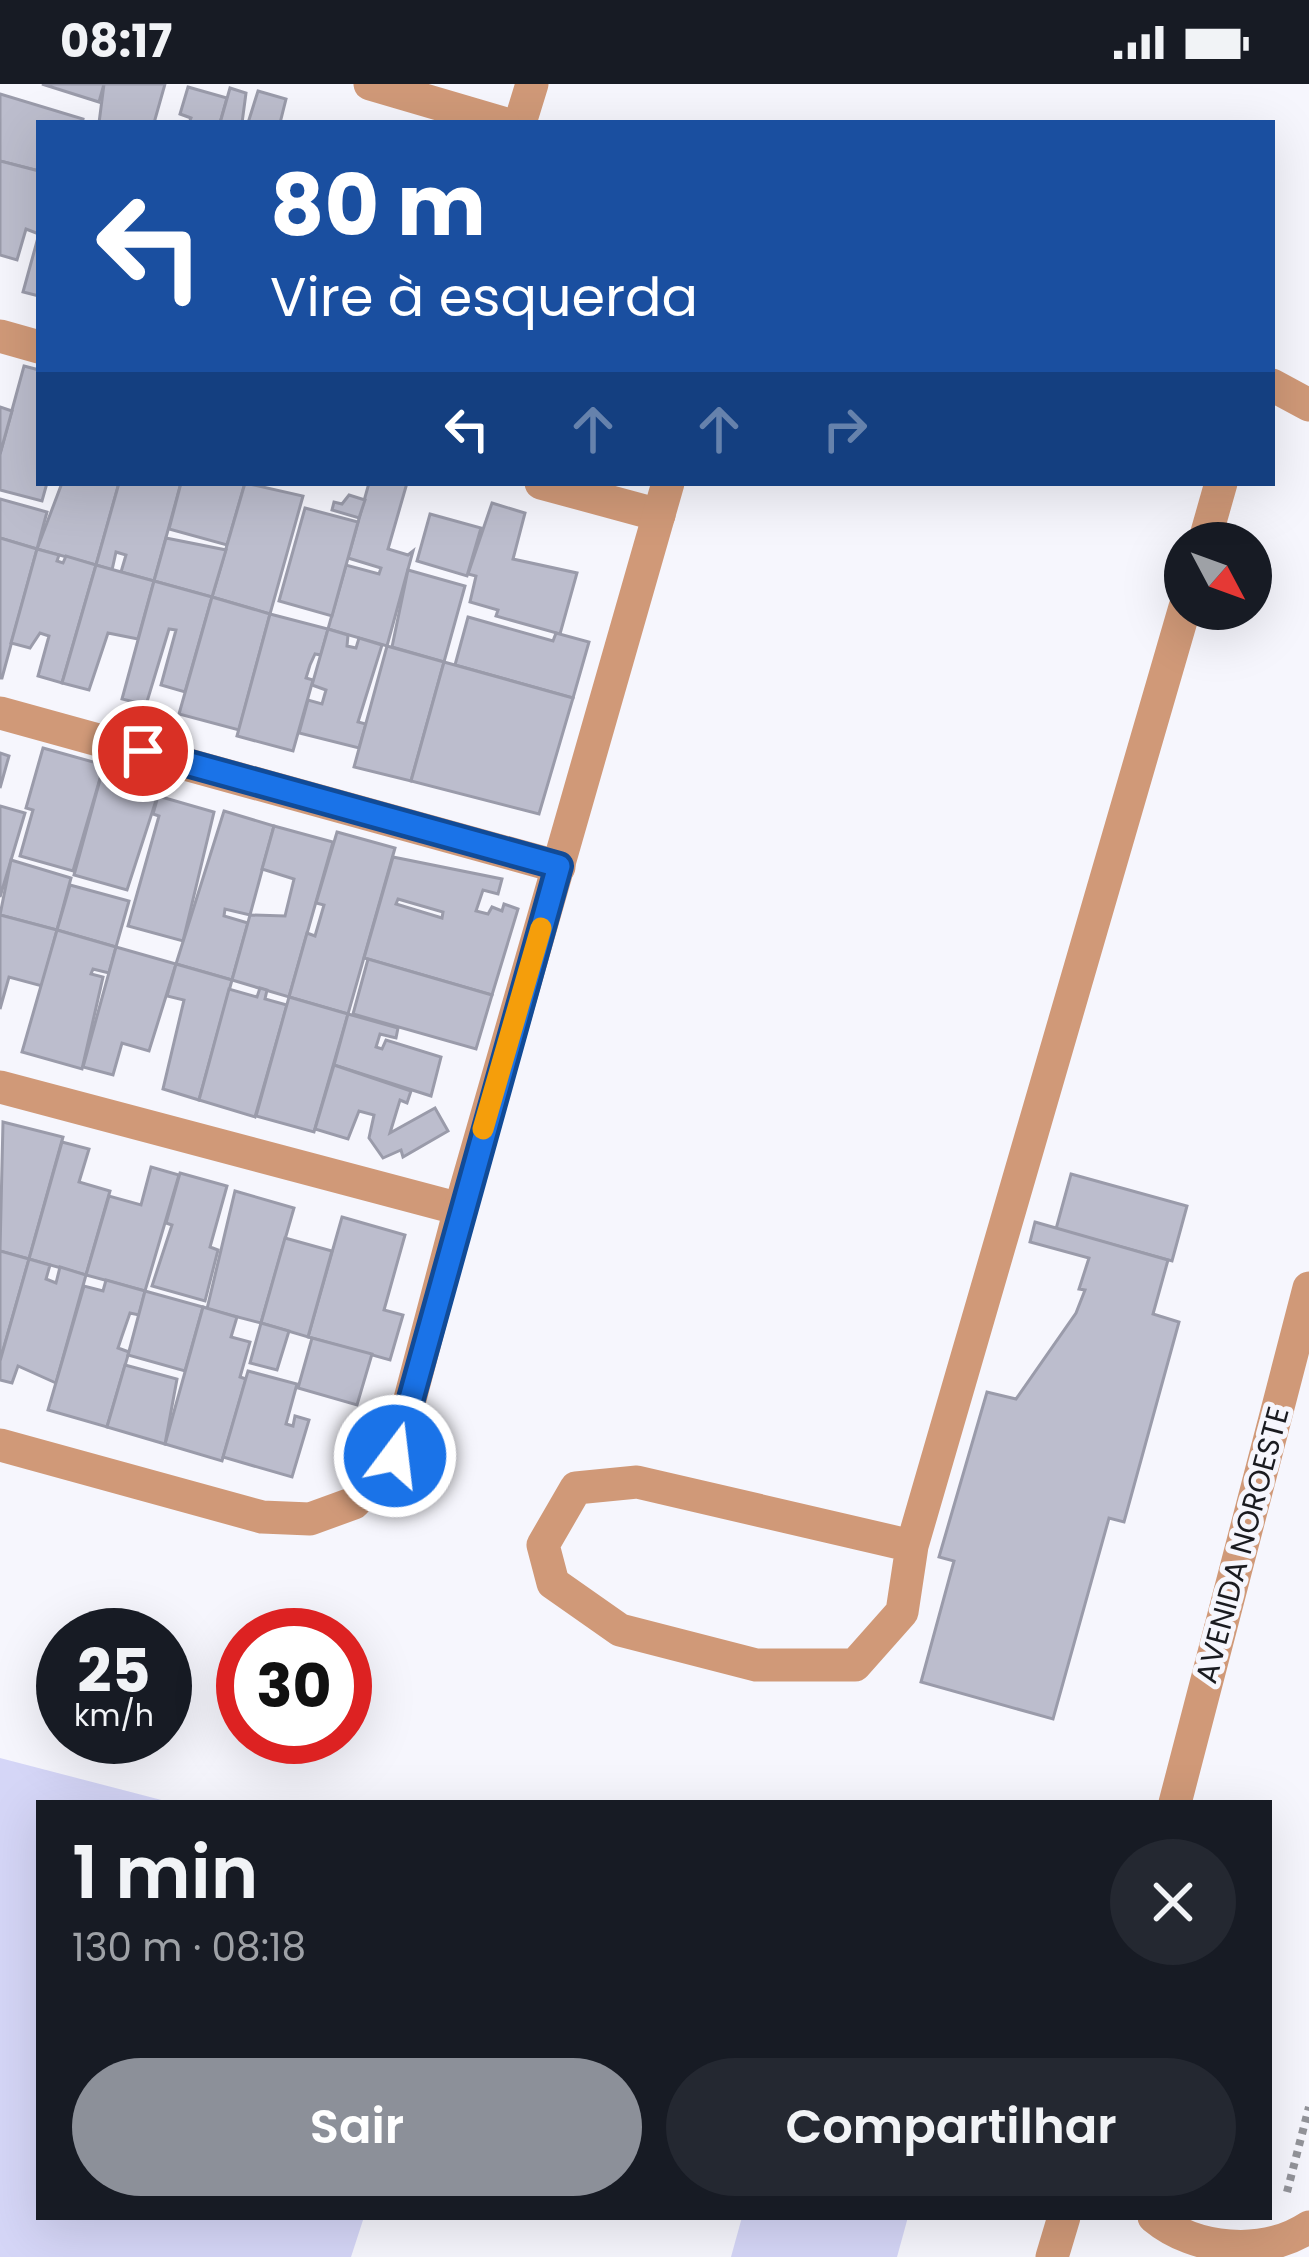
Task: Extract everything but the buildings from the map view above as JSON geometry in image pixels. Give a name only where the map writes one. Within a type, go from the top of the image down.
[{"type":"street","points":[[370,84],[492,120]]},
{"type":"street","points":[[521,120],[532,84]]},
{"type":"street","points":[[0,336],[36,346]]},
{"type":"street","points":[[1275,387],[1309,405]]},
{"type":"street","points":[[0,1445],[262,1517],[310,1519],[354,1503],[395,1456],[460,1209],[664,499],[565,486]]},
{"type":"street","points":[[1210,522],[1220,486]]},
{"type":"street","points":[[913,1546],[637,1482],[576,1488],[543,1545],[553,1583],[620,1630],[756,1665],[855,1665],[902,1612],[913,1546],[1178,630]]},
{"type":"street","points":[[0,713],[559,866]]},
{"type":"street","points":[[0,1087],[460,1209]]},
{"type":"street","name":"AVENIDA NOROESTE","points":[[1176,1800],[1309,1288]]},
{"type":"street","points":[[1052,2257],[1063,2220]]},
{"type":"street","points":[[1160,2220],[1202,2242],[1274,2244],[1309,2228]]},
{"type":"path","points":[[1274,2244],[1309,2107]]},
{"type":"shaded area","points":[[0,1758],[161,1800],[36,1800],[36,2220],[363,2220],[351,2257],[0,2257]]},
{"type":"shaded area","points":[[741,2220],[907,2220],[897,2257],[731,2257]]},
{"type":"slow traffic","points":[[483,1129],[541,928]]},
{"type":"route","points":[[143,751],[559,866],[395,1456]]}]
